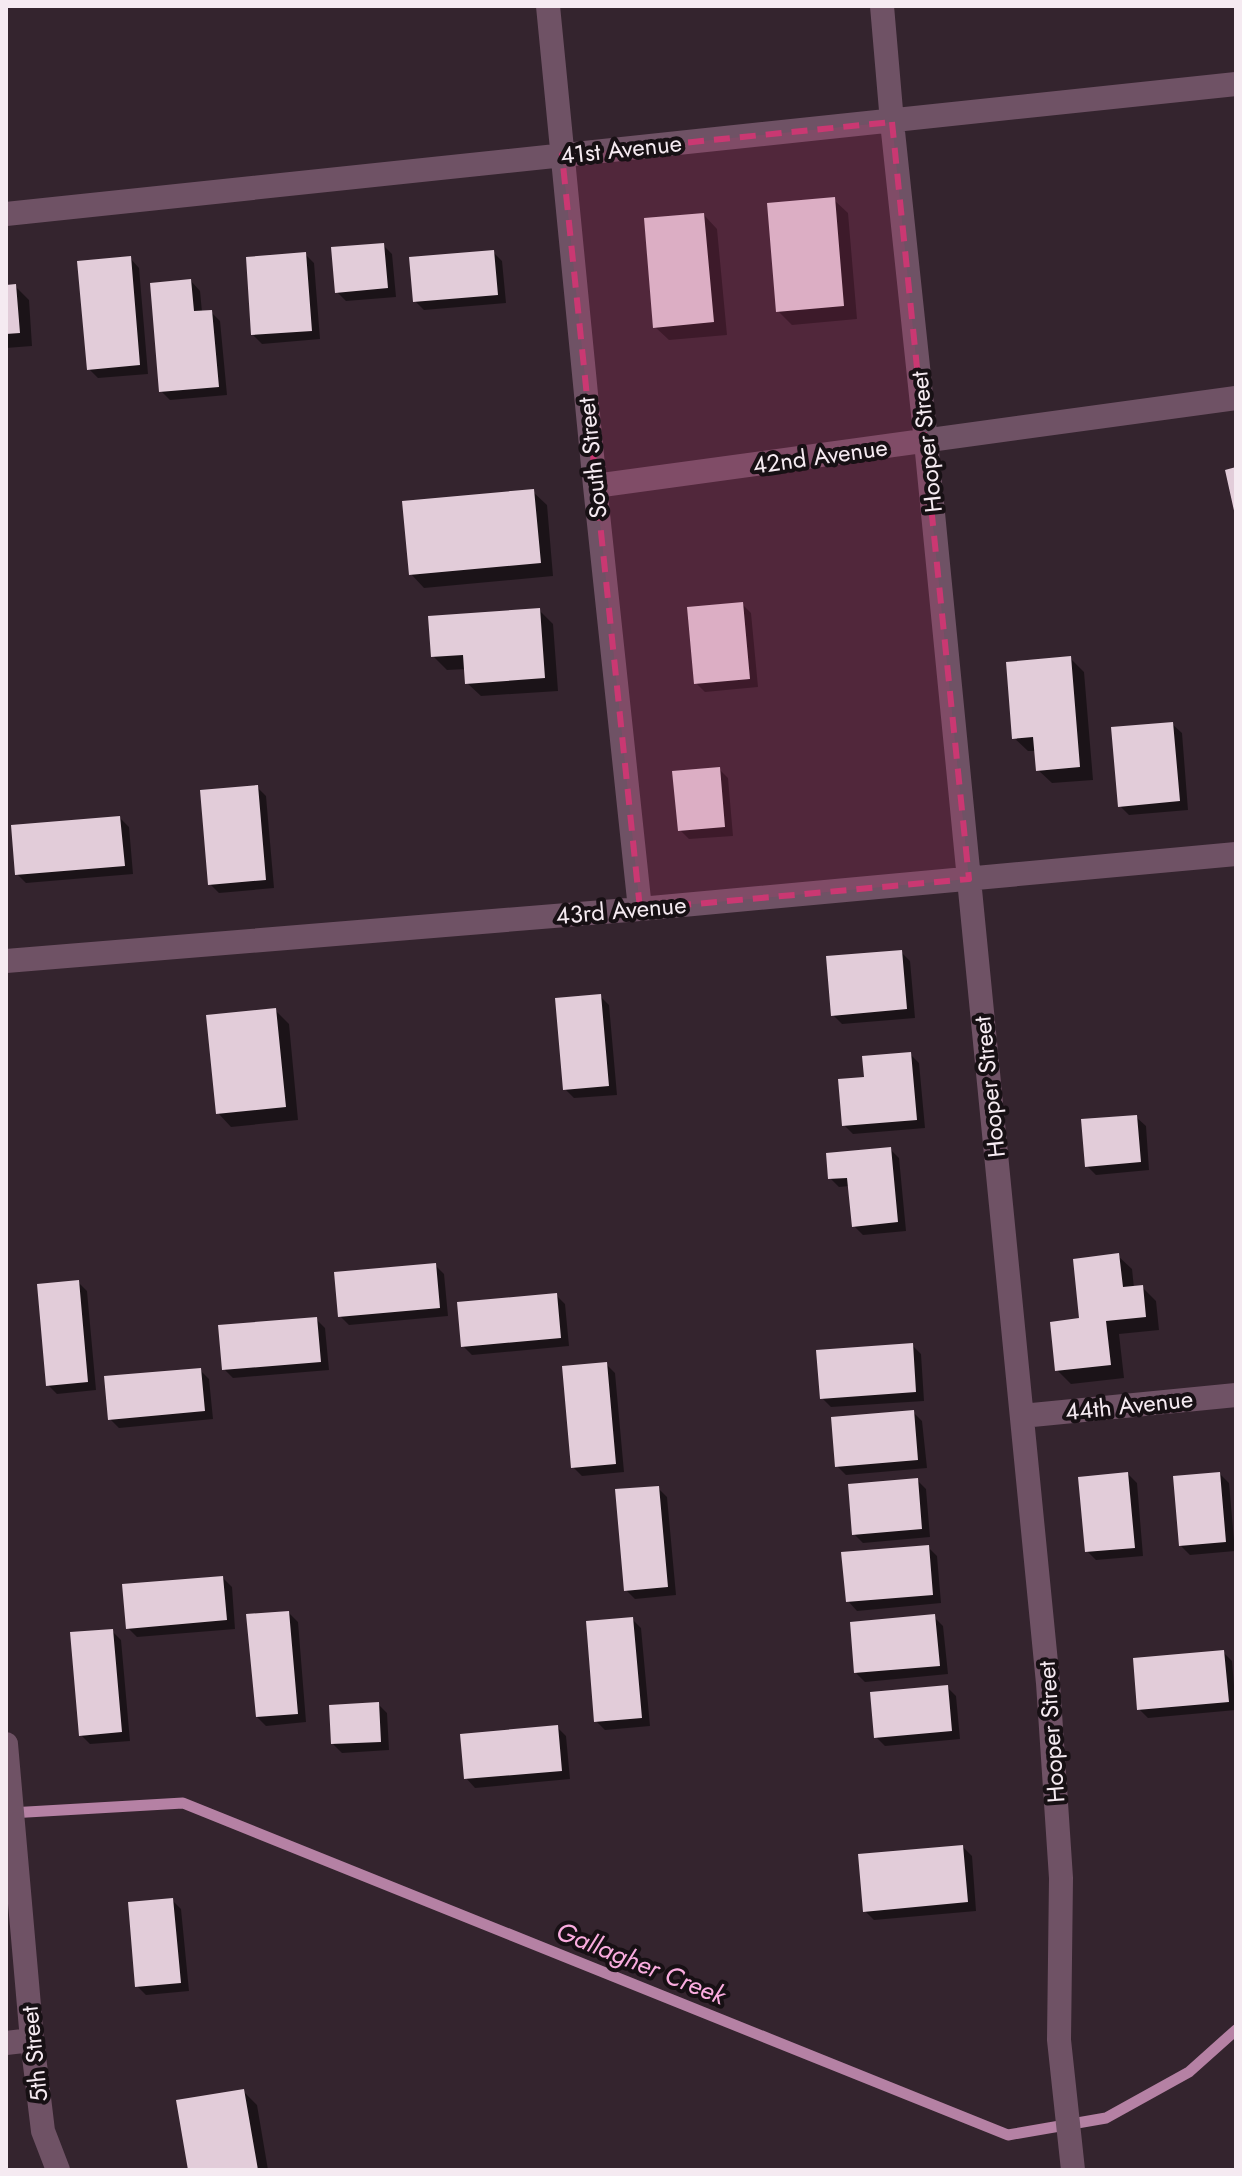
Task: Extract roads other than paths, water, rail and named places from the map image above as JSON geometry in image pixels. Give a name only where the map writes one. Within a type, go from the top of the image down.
[{"type":"street","name":"South Street","points":[[548,6],[640,909]]},
{"type":"street","name":"Hooper Street","points":[[882,6],[1048,1683],[1061,1878],[1059,2040],[1073,2170]]},
{"type":"street","name":"41st Avenue","points":[[6,214],[1236,84]]},
{"type":"street","name":"42nd Avenue","points":[[595,486],[1236,398]]},
{"type":"street","name":"43rd Avenue","points":[[6,961],[640,909],[1236,854]]},
{"type":"street","name":"44th Avenue","points":[[1022,1416],[1236,1395]]},
{"type":"street","name":"5th Street","points":[[6,1744],[43,2131],[58,2170]]},
{"type":"street","points":[[6,2043],[32,2040]]},
{"type":"street","points":[[43,2131],[47,2170]]},
{"type":"waterway","name":"Gallagher Creek","points":[[10,1813],[183,1803],[1008,2135],[1106,2118],[1189,2072],[1236,2030]]}]
